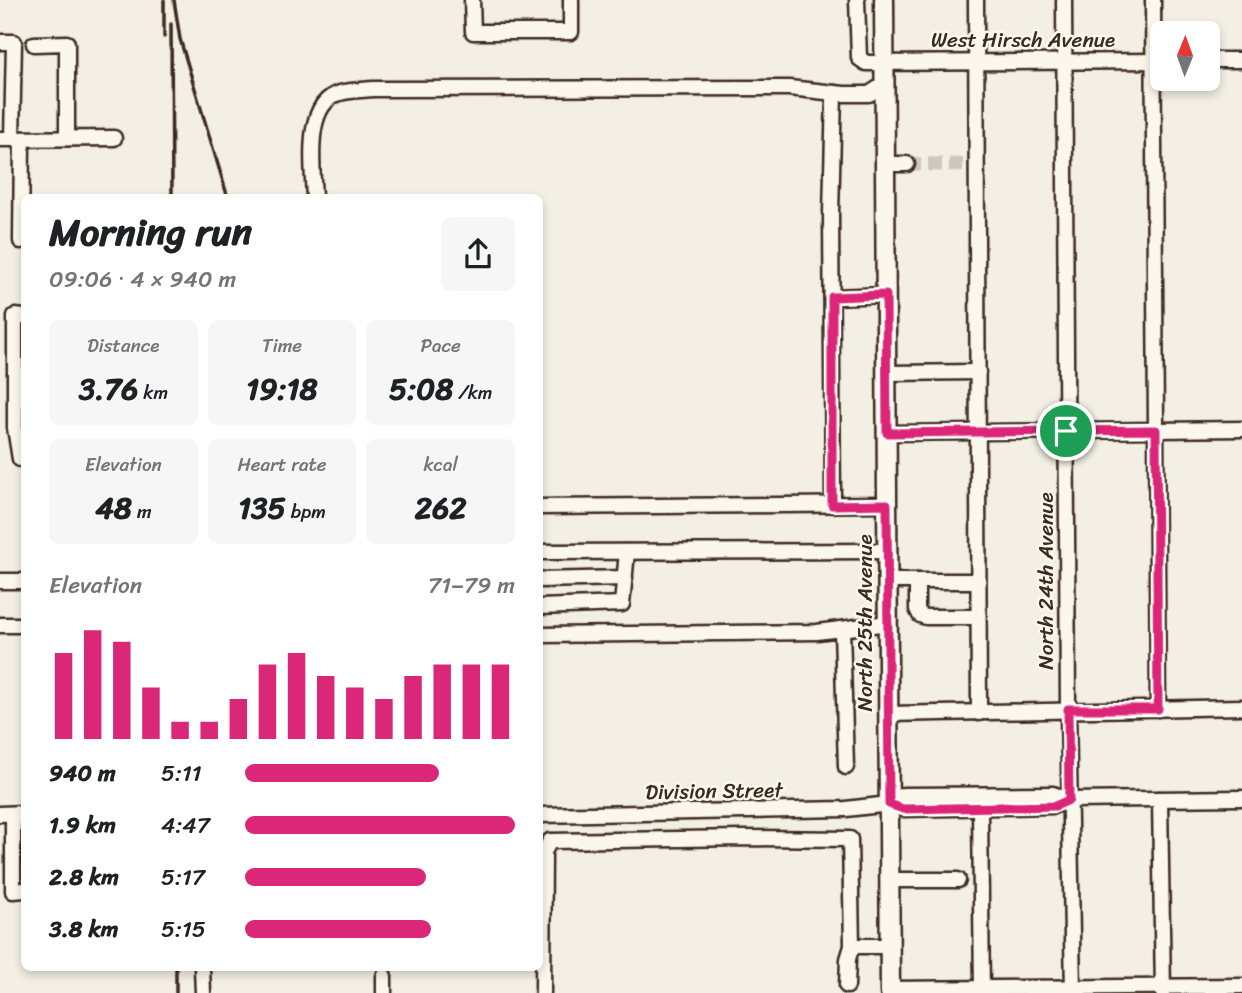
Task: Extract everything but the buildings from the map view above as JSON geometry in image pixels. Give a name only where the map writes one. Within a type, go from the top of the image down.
[{"type":"main road","name":"North 25th Avenue","points":[[884,0],[890,991]]},
{"type":"street","points":[[472,0],[473,32],[571,32],[571,0]]},
{"type":"street","name":"West Hirsch Avenue","points":[[858,0],[859,58],[866,63],[1150,61]]},
{"type":"street","points":[[976,0],[970,165],[978,372],[979,713]]},
{"type":"street","name":"North 24th Avenue","points":[[1064,0],[1068,709],[1073,990]]},
{"type":"street","points":[[1153,0],[1155,21]]},
{"type":"street","points":[[0,42],[14,42],[11,139],[21,241]]},
{"type":"street","points":[[34,44],[67,43],[67,138]]},
{"type":"street","points":[[1220,60],[1242,60]]},
{"type":"street","points":[[314,194],[313,129],[323,104],[338,93],[373,89],[789,88],[869,94],[885,84]]},
{"type":"street","points":[[1158,91],[1158,709]]},
{"type":"street","points":[[832,505],[834,93]]},
{"type":"street","points":[[11,139],[114,138]]},
{"type":"street","points":[[885,164],[907,164]]},
{"type":"street","points":[[832,297],[886,295]]},
{"type":"street","points":[[20,459],[15,428],[15,317],[21,317]]},
{"type":"street","points":[[887,373],[978,372]]},
{"type":"street","points":[[887,433],[1242,429]]},
{"type":"street","points":[[543,507],[887,504]]},
{"type":"street","points":[[543,552],[888,551]]},
{"type":"street","points":[[543,607],[622,604],[627,552]]},
{"type":"street","points":[[543,580],[625,578]]},
{"type":"street","points":[[0,581],[21,581]]},
{"type":"street","points":[[888,581],[978,581]]},
{"type":"street","points":[[917,581],[920,615],[978,617]]},
{"type":"street","points":[[543,635],[817,632],[888,623]]},
{"type":"street","points":[[0,625],[21,625]]},
{"type":"street","points":[[842,629],[846,766]]},
{"type":"street","points":[[889,714],[1242,707]]},
{"type":"street","name":"Division Street","points":[[543,814],[846,809],[889,804],[903,795],[1053,794],[1069,800],[1242,798]]},
{"type":"street","points":[[1160,799],[1163,990]]},
{"type":"street","name":"Division Street","points":[[889,804],[903,809],[1055,806],[1069,800]]},
{"type":"street","points":[[980,807],[982,991]]},
{"type":"street","points":[[743,811],[743,838]]},
{"type":"street","points":[[660,813],[660,839]]},
{"type":"street","points":[[13,814],[13,891],[21,890]]},
{"type":"street","points":[[543,814],[550,841],[544,852],[543,993]]},
{"type":"street","points":[[606,814],[607,840]]},
{"type":"street","points":[[550,841],[850,839],[852,946],[848,960],[847,986]]},
{"type":"street","points":[[890,880],[958,880]]},
{"type":"street","points":[[852,946],[890,946]]},
{"type":"street","points":[[202,971],[203,993]]},
{"type":"street","points":[[384,976],[384,993]]},
{"type":"street","points":[[890,991],[1163,990],[1242,986]]},
{"type":"tunnel","points":[[907,164],[965,165]]},
{"type":"railway","points":[[164,0],[164,37]]},
{"type":"railway","points":[[174,0],[180,39],[227,194]]},
{"type":"railway","points":[[171,24],[172,194]]},
{"type":"railway","points":[[176,971],[176,993]]},
{"type":"route","points":[[886,295],[887,433],[1066,431],[1156,430],[1158,709],[1068,709],[1069,800],[1055,806],[903,809],[889,804],[887,504],[832,505],[832,297],[886,295]]}]
